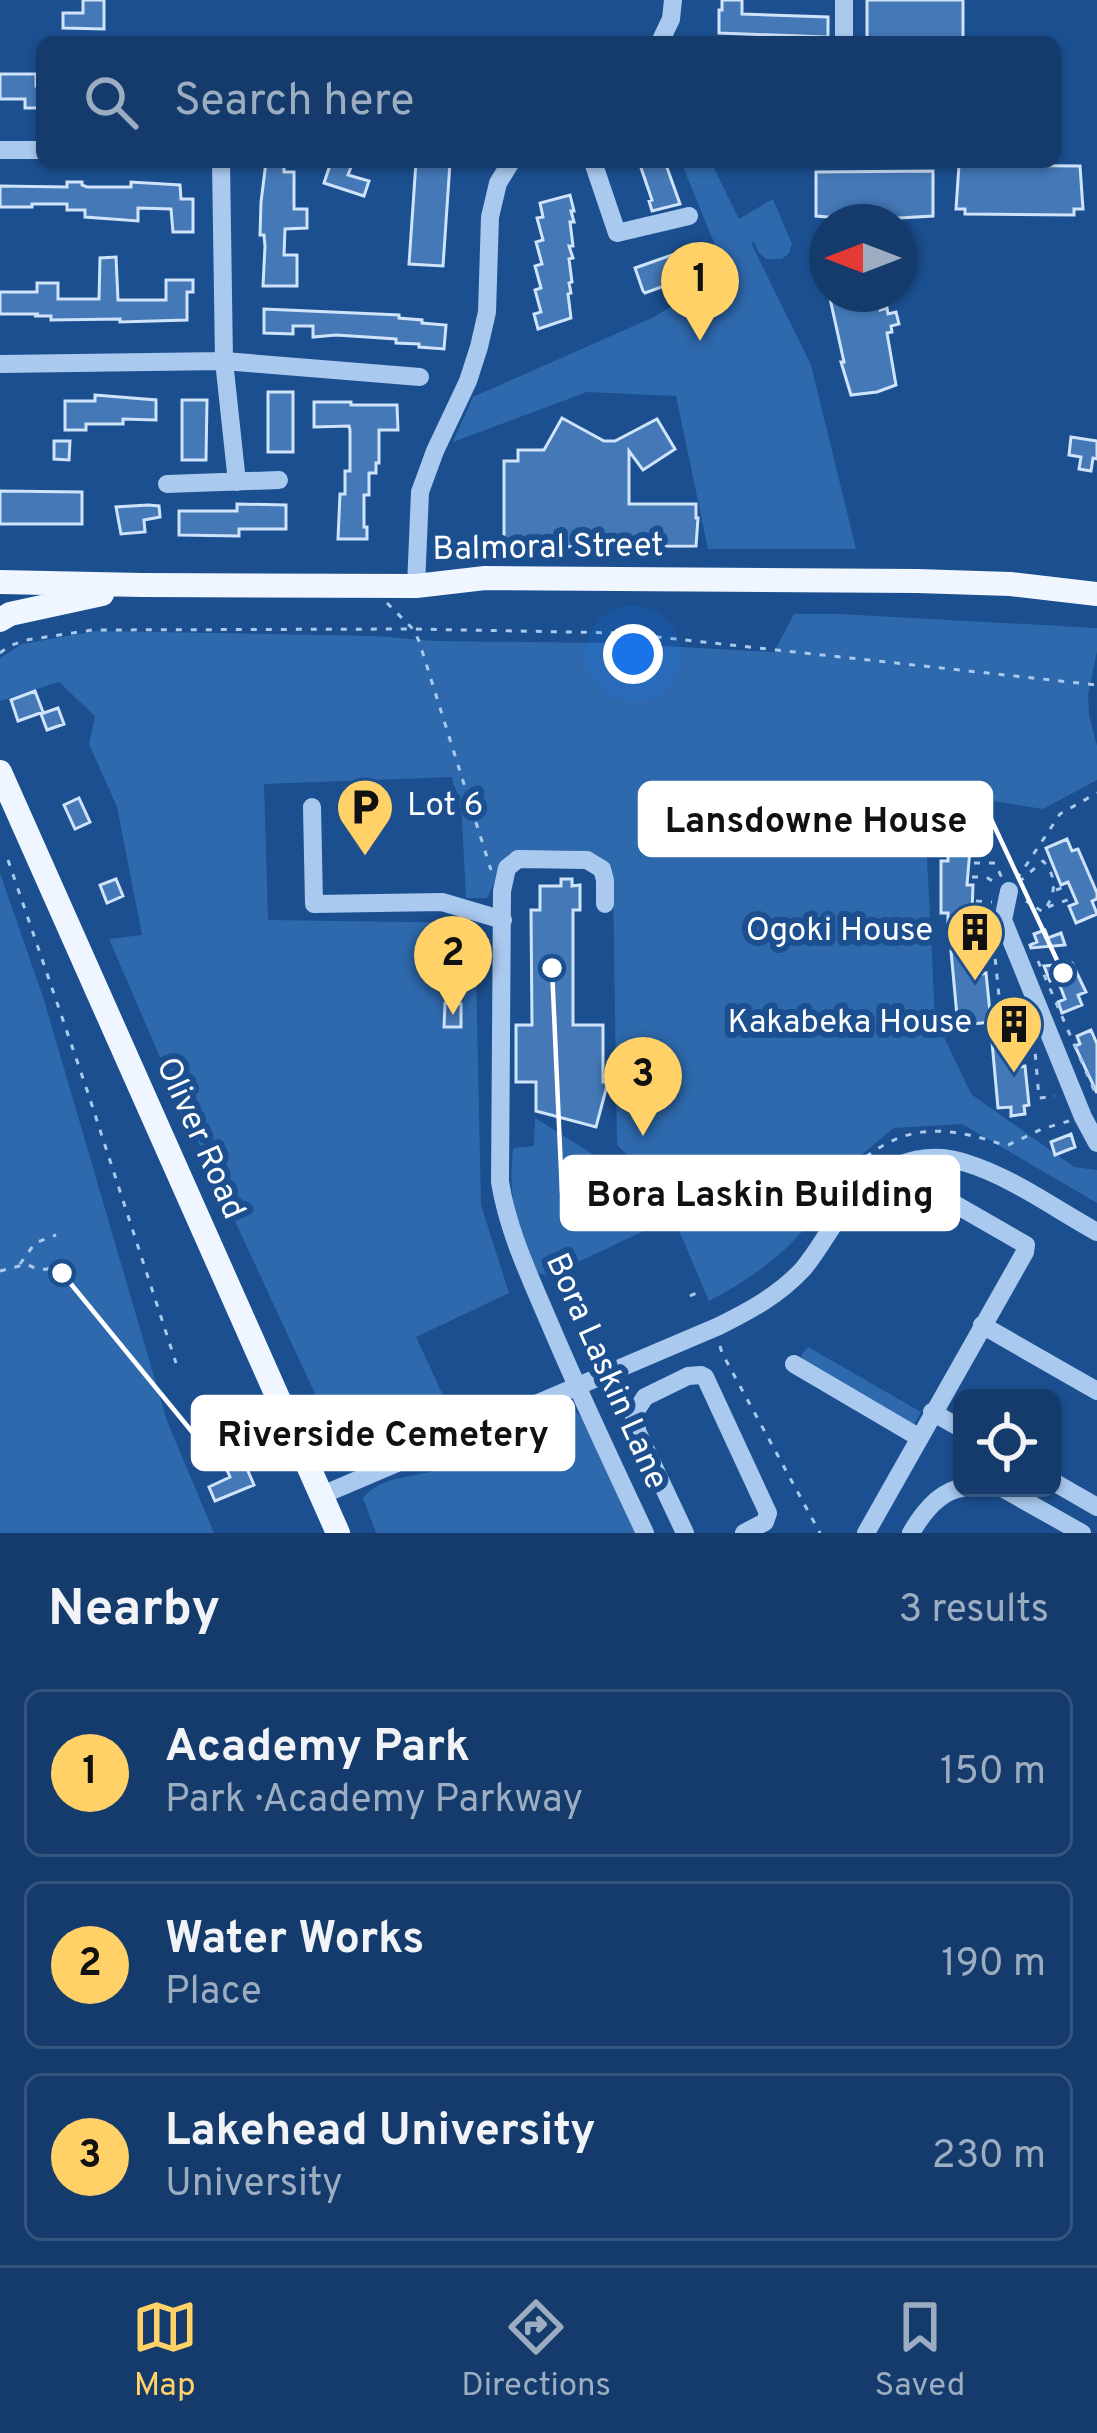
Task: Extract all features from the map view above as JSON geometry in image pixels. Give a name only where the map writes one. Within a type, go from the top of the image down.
[{"type":"main road","name":"Balmoral Street","points":[[0,582],[416,586],[508,578],[917,581],[1010,584],[1097,594]]},
{"type":"main road","points":[[0,620],[142,585]]},
{"type":"main road","name":"Oliver Road","points":[[0,772],[338,1533]]},
{"type":"street","points":[[663,36],[673,0]]},
{"type":"street","points":[[844,0],[844,36]]},
{"type":"street","points":[[0,150],[36,150]]},
{"type":"street","points":[[221,168],[224,361],[237,482]]},
{"type":"street","points":[[416,586],[420,492],[479,347],[487,312],[490,218],[498,183],[507,168]]},
{"type":"street","points":[[595,168],[616,233],[689,216]]},
{"type":"street","points":[[0,364],[224,361],[420,377]]},
{"type":"street","points":[[167,484],[279,480]]},
{"type":"street","points":[[312,807],[314,904],[442,902],[503,920]]},
{"type":"street","name":"Bora Laskin Lane","points":[[605,904],[602,869],[586,860],[518,859],[507,868],[502,892],[500,1182],[520,1254],[642,1526]]},
{"type":"street","points":[[1009,891],[1004,948],[1097,1143]]},
{"type":"street","points":[[322,1495],[577,1388],[769,1300],[807,1264],[858,1192],[885,1170],[907,1162],[943,1158],[981,1168],[1097,1232]]},
{"type":"street","points":[[866,1533],[1025,1252],[1026,1245],[925,1187]]},
{"type":"street","points":[[982,1325],[1097,1391]]},
{"type":"street","points":[[794,1364],[920,1438]]},
{"type":"street","points":[[685,1533],[634,1419],[645,1396],[688,1376],[701,1375],[768,1514],[765,1522],[744,1533]]},
{"type":"street","points":[[932,1412],[953,1424]]},
{"type":"street","points":[[1061,1486],[1097,1507]]},
{"type":"street","points":[[911,1533],[924,1512],[953,1489]]},
{"type":"street","points":[[1018,1497],[1082,1533]]},
{"type":"street","points":[[642,1526],[666,1507],[675,1512]]},
{"type":"path","points":[[389,608],[419,641],[492,872]]},
{"type":"path","points":[[0,653],[26,640],[92,630],[621,633],[1097,685]]},
{"type":"path","points":[[1009,891],[1060,814],[1097,793]]},
{"type":"path","points":[[8,860],[176,1363]]},
{"type":"path","points":[[972,877],[986,877],[1043,913],[1054,891],[1049,868],[1043,861],[1009,891]]},
{"type":"path","points":[[974,863],[994,863],[1009,891]]},
{"type":"path","points":[[1049,868],[1059,864]]},
{"type":"path","points":[[1054,891],[1067,886]]},
{"type":"path","points":[[1047,908],[1070,899]]},
{"type":"path","points":[[986,951],[1004,948]]},
{"type":"path","points":[[1004,948],[996,964],[999,1009],[1028,1005]]},
{"type":"path","points":[[1036,954],[1097,1097]]},
{"type":"path","points":[[983,965],[996,964]]},
{"type":"path","points":[[990,990],[998,990]]},
{"type":"path","points":[[1033,1028],[1041,1097]]},
{"type":"path","points":[[1024,1042],[1034,1042]]},
{"type":"path","points":[[1023,1056],[1035,1055]]},
{"type":"path","points":[[1029,1081],[1037,1080]]},
{"type":"path","points":[[1041,1097],[1075,1095]]},
{"type":"path","points":[[1032,1104],[1041,1097]]},
{"type":"path","points":[[19,1265],[34,1244],[56,1235]]},
{"type":"path","points":[[0,1270],[26,1264],[39,1271],[65,1264]]},
{"type":"path","points":[[720,1346],[820,1533]]},
{"type":"path","points":[[808,1512],[816,1508]]},
{"type":"shaded area","points":[[683,168],[714,168],[739,219],[773,199],[792,244],[789,253],[782,259],[766,259],[751,243],[811,365],[856,549],[708,549],[676,396],[587,392],[453,442],[473,397],[654,317],[726,272]]},
{"type":"shaded area","points":[[794,614],[1097,628],[1088,695],[1097,780],[1043,809],[950,794],[930,817],[926,839],[935,1018],[971,1094],[1074,1167],[1097,1170],[1097,1203],[962,1124],[894,1128],[809,1198],[708,1207],[702,1217],[811,1221],[764,1266],[709,1301],[660,1186],[617,1145],[613,881],[605,861],[580,851],[509,853],[487,898],[466,898],[462,818],[452,777],[264,784],[268,920],[475,923],[481,1205],[509,1293],[416,1337],[454,1419],[347,1463],[109,939],[142,935],[117,807],[89,744],[95,716],[59,682],[0,701],[0,658],[22,644],[96,631],[606,643],[774,652]]},
{"type":"shaded area","points":[[0,873],[44,1000],[167,1421],[214,1533],[0,1533]]},
{"type":"shaded area","points":[[535,1118],[638,1189],[656,1225],[549,1276],[538,1273],[519,1227],[512,1183],[513,1148],[534,1146]]},
{"type":"shaded area","points":[[808,1347],[921,1412],[914,1425],[803,1361],[801,1355]]},
{"type":"shaded area","points":[[564,1409],[581,1417],[635,1533],[376,1533],[363,1498],[374,1488],[508,1450],[535,1435]]},
{"type":"building","points":[[83,0],[104,0],[104,29],[63,28],[63,13],[83,13]]},
{"type":"building","points":[[722,0],[742,0],[742,14],[828,17],[828,36],[719,33]]},
{"type":"building","points":[[867,0],[963,0],[963,36],[867,36]]},
{"type":"building","points":[[0,74],[36,74],[36,108],[25,108],[25,99],[0,99]]},
{"type":"building","points":[[1080,166],[1083,209],[1074,209],[1074,215],[965,214],[965,209],[956,209],[959,168]]},
{"type":"building","points":[[265,168],[294,172],[294,209],[307,209],[307,228],[285,229],[284,255],[297,255],[297,286],[263,286],[261,202]]},
{"type":"building","points":[[329,168],[351,168],[348,175],[369,181],[364,196],[324,183]]},
{"type":"building","points":[[416,168],[450,168],[443,266],[409,264]]},
{"type":"building","points":[[641,168],[667,168],[680,204],[652,211]]},
{"type":"building","points":[[933,171],[933,216],[917,217],[917,204],[816,204],[816,172]]},
{"type":"building","points":[[67,182],[82,182],[87,187],[131,187],[131,182],[180,185],[181,199],[193,199],[193,232],[173,232],[171,209],[138,208],[138,221],[85,217],[85,210],[67,210],[67,204],[0,207],[0,186],[67,187]]},
{"type":"building","points":[[570,195],[574,211],[574,222],[570,222],[573,246],[569,246],[573,258],[569,259],[571,318],[538,329],[534,314],[541,312],[535,290],[541,288],[535,266],[542,264],[536,242],[543,240],[537,218],[543,217],[540,203]]},
{"type":"building","points":[[703,244],[711,269],[643,291],[635,268]]},
{"type":"building","points":[[116,257],[118,300],[166,300],[166,280],[193,280],[193,292],[187,292],[187,320],[51,320],[51,316],[37,314],[0,314],[0,292],[37,292],[37,283],[58,283],[58,299],[99,299],[100,258]]},
{"type":"building","points":[[264,309],[399,315],[446,325],[444,349],[396,343],[396,339],[313,337],[313,326],[293,326],[293,334],[264,333]]},
{"type":"building","points":[[833,312],[896,312],[899,324],[887,333],[896,385],[851,395]]},
{"type":"building","points":[[268,392],[293,392],[293,452],[268,452]]},
{"type":"building","points":[[95,395],[156,400],[156,420],[123,419],[123,424],[86,424],[86,430],[65,430],[65,401],[95,401]]},
{"type":"building","points":[[182,400],[207,400],[206,460],[182,460]]},
{"type":"building","points":[[314,402],[397,405],[398,430],[379,430],[379,463],[376,473],[369,473],[369,495],[364,495],[367,539],[338,539],[340,494],[345,494],[345,471],[350,471],[350,430],[349,426],[314,427]]},
{"type":"building","points":[[562,418],[604,441],[615,441],[657,419],[675,449],[643,470],[629,451],[629,504],[696,504],[696,546],[504,547],[504,461],[518,461],[518,450],[544,450]]},
{"type":"building","points":[[1071,437],[1097,441],[1091,471],[1079,469],[1081,457],[1069,455]]},
{"type":"building","points":[[54,441],[70,441],[69,460],[54,459]]},
{"type":"building","points":[[0,491],[82,492],[82,524],[0,524]]},
{"type":"building","points":[[237,504],[286,505],[286,529],[239,529],[239,536],[179,535],[179,511],[237,511]]},
{"type":"building","points":[[159,506],[160,517],[144,520],[145,532],[121,534],[116,507]]},
{"type":"building","points":[[35,691],[43,712],[18,721],[11,700]]},
{"type":"building","points":[[58,708],[64,724],[47,730],[41,714]]},
{"type":"building","points":[[79,798],[90,822],[75,829],[64,805]]},
{"type":"building","points":[[1067,839],[1072,851],[1078,849],[1097,893],[1092,901],[1097,914],[1076,923],[1069,906],[1077,903],[1068,882],[1061,885],[1046,848]]},
{"type":"building","points":[[948,849],[970,849],[971,938],[982,937],[982,974],[986,973],[991,1022],[972,1024],[971,1015],[957,1016],[951,951],[960,950],[957,924],[948,924],[948,913],[941,913],[941,861],[948,861]]},
{"type":"building","points":[[116,879],[123,896],[107,903],[100,885]]},
{"type":"building","points":[[561,879],[580,885],[580,910],[573,910],[573,1025],[603,1025],[603,1082],[608,1082],[596,1127],[536,1111],[536,1082],[516,1082],[516,1025],[532,1025],[531,910],[540,910],[540,886],[561,886]]},
{"type":"building","points":[[1045,930],[1048,938],[1061,933],[1065,945],[1031,948],[1037,942],[1034,934]]},
{"type":"building","points":[[1072,963],[1086,992],[1078,995],[1082,1005],[1062,1013],[1058,1002],[1065,999],[1057,978],[1050,981],[1044,966]]},
{"type":"building","points":[[445,1003],[461,1004],[461,1027],[444,1027]]},
{"type":"building","name":"Kakabeka House","points":[[1021,1029],[1020,1067],[1025,1066],[1029,1105],[1024,1106],[1025,1114],[1011,1116],[1011,1107],[998,1108],[991,1031]]},
{"type":"building","points":[[1091,1030],[1097,1044],[1097,1093],[1075,1046],[1080,1044],[1077,1036]]},
{"type":"building","points":[[1071,1134],[1075,1147],[1055,1155],[1051,1142]]},
{"type":"building","points":[[236,1430],[244,1446],[238,1448],[254,1485],[215,1501],[209,1487],[230,1477],[214,1440]]},
{"type":"place","name":"Academy Park","points":[[700,341]]},
{"type":"place","name":"Lot 6","points":[[365,858]]},
{"type":"place","name":"Bora Laskin Building","points":[[552,968]]},
{"type":"place","name":"Lansdowne House","points":[[1063,973]]},
{"type":"place","name":"Ogoki House","points":[[975,983]]},
{"type":"place","name":"Water Works","points":[[453,1015]]},
{"type":"place","name":"Kakabeka House","points":[[1014,1075]]},
{"type":"place","name":"Lakehead University","points":[[643,1136]]},
{"type":"place","name":"Riverside Cemetery","points":[[62,1273]]}]
